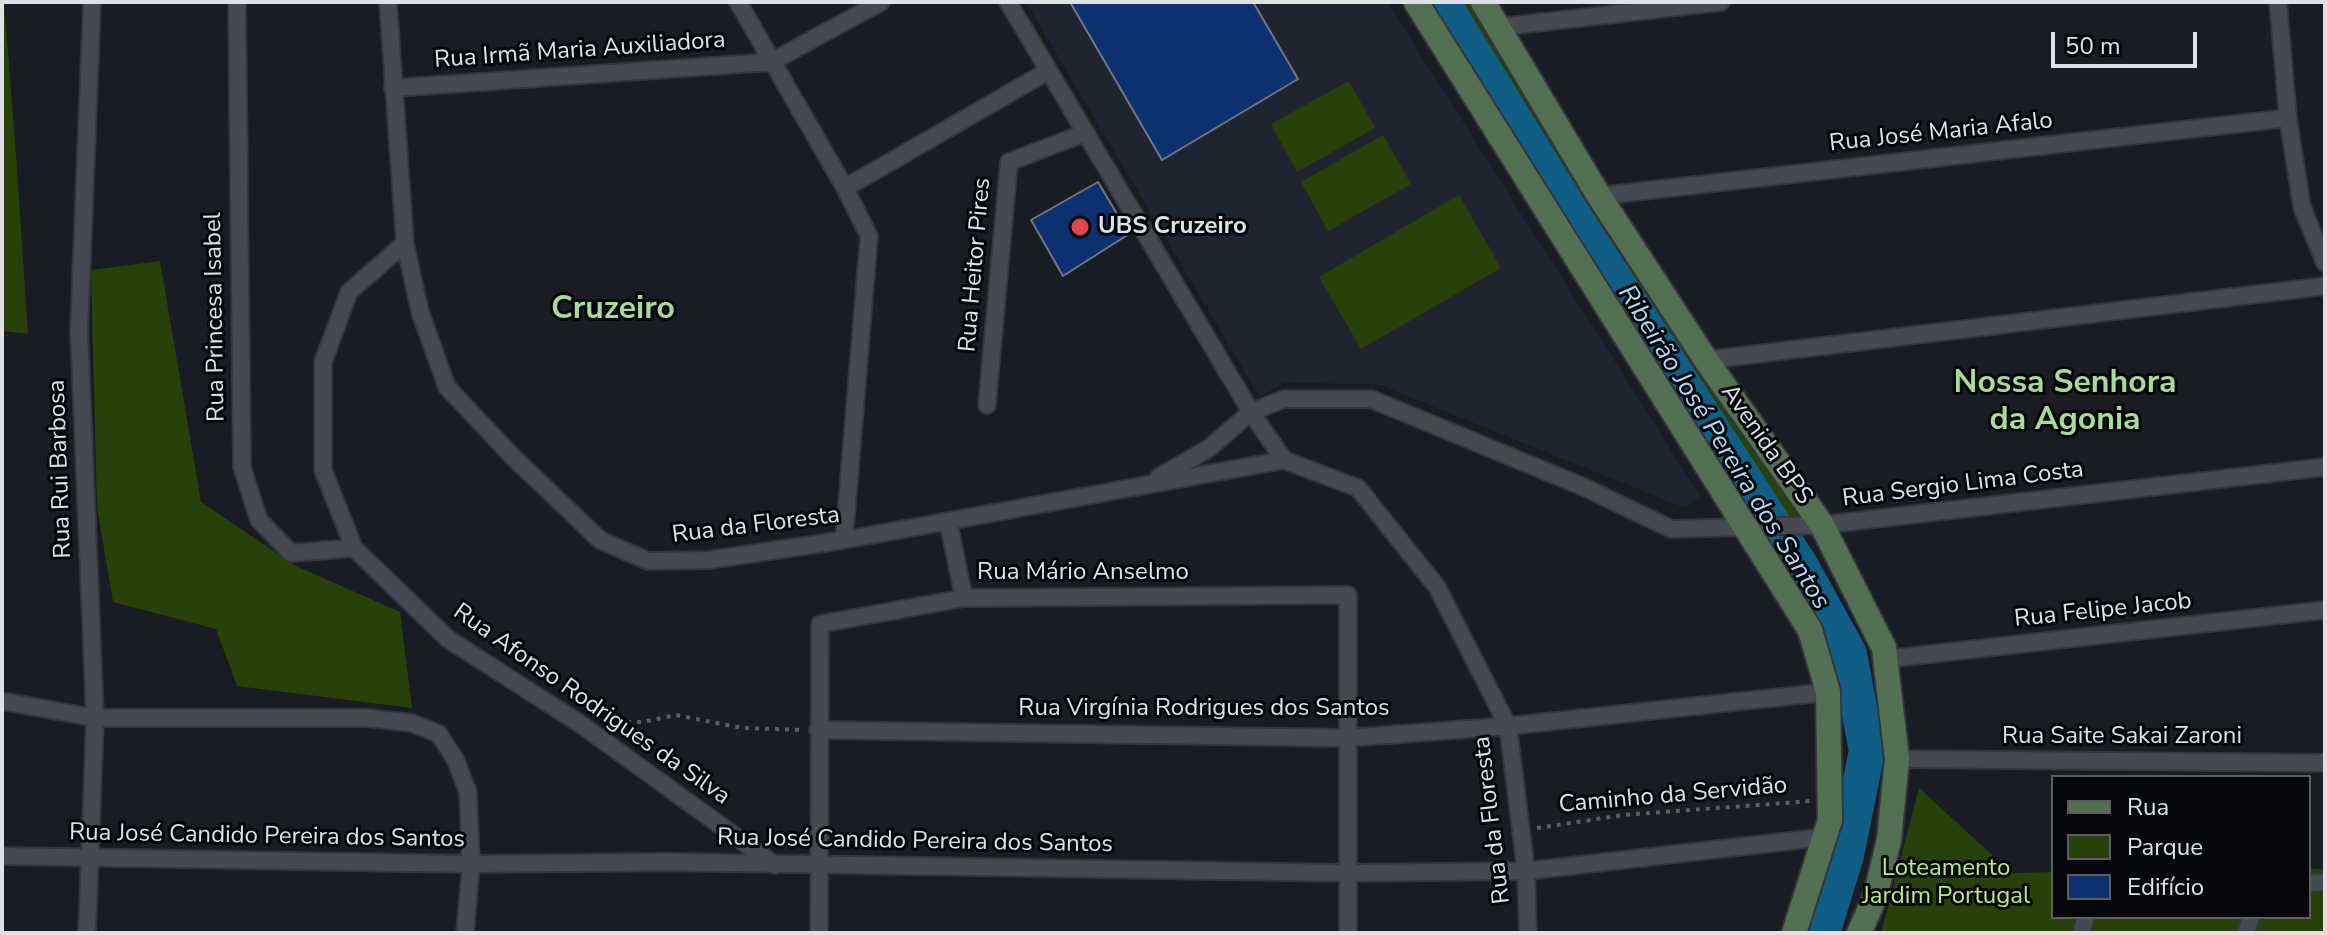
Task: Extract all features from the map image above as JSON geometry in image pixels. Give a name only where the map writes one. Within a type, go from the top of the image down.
[{"type":"main road","points":[[1416,2],[1810,630],[1828,692],[1829,800],[1825,837],[1794,933]]},
{"type":"main road","name":"Avenida BPS","points":[[1483,2],[1599,196],[1817,525],[1884,648],[1908,759],[1875,897],[1859,933]]},
{"type":"street","name":"Rua Rui Barbosa","points":[[87,933],[95,718],[79,331],[92,2]]},
{"type":"street","name":"Rua Princesa Isabel","points":[[237,2],[242,467],[259,520],[291,553],[354,548]]},
{"type":"street","name":"Rua da Floresta","points":[[388,2],[405,243],[420,312],[447,387],[513,457],[600,540],[648,561],[709,560],[844,540],[1284,460],[1358,488],[1437,587],[1508,726],[1526,871],[1528,933]]},
{"type":"street","points":[[738,2],[845,188],[869,236],[844,540]]},
{"type":"street","points":[[771,62],[881,2]]},
{"type":"street","points":[[1008,2],[1251,412],[1284,460]]},
{"type":"street","points":[[1499,27],[1639,6],[1721,2]]},
{"type":"street","points":[[2278,2],[2288,118],[2302,207],[2325,263]]},
{"type":"street","name":"Rua Irmã Maria Auxiliadora","points":[[393,88],[771,62]]},
{"type":"street","points":[[845,188],[1048,71]]},
{"type":"street","name":"Rua José Maria Afalo","points":[[1599,196],[2288,118]]},
{"type":"street","name":"Rua Heitor Pires","points":[[987,405],[1009,162],[1085,133]]},
{"type":"street","name":"Rua Afonso Rodrigues da Silva","points":[[405,243],[349,292],[323,362],[323,470],[354,548],[448,639],[579,723],[775,865]]},
{"type":"street","points":[[1706,360],[2325,286]]},
{"type":"street","name":"Rua Sergio Lima Costa","points":[[1251,412],[1284,399],[1371,399],[1586,488],[1671,529],[1817,525],[2325,467]]},
{"type":"street","points":[[1147,484],[1208,449],[1251,412]]},
{"type":"street","points":[[948,521],[964,598]]},
{"type":"street","name":"Rua Mário Anselmo","points":[[818,730],[820,624],[964,598],[1348,595],[1347,738]]},
{"type":"street","name":"Rua Felipe Jacob","points":[[1886,659],[2325,610]]},
{"type":"street","name":"Rua Virgínia Rodrigues dos Santos","points":[[818,730],[1347,738],[1508,726],[1828,692]]},
{"type":"street","points":[[2,701],[95,718],[368,718],[412,723],[439,734],[456,761],[468,792],[471,864],[465,933]]},
{"type":"street","points":[[818,730],[819,933]]},
{"type":"street","points":[[1347,738],[1348,933]]},
{"type":"street","name":"Rua Saite Sakai Zaroni","points":[[1908,759],[2325,763]]},
{"type":"street","name":"Rua José Candido Pereira dos Santos","points":[[2,856],[1347,873],[1526,871],[1825,837]]},
{"type":"path","points":[[579,723],[642,722],[676,715],[742,728],[818,730]]},
{"type":"path","name":"Caminho da Servidão","points":[[1521,830],[1624,815],[1829,800]]},
{"type":"shaded area","points":[[1026,2],[1387,2],[1700,496],[1685,508],[1377,384],[1284,383],[1260,397]]},
{"type":"green space","points":[[4,2],[16,154],[28,334],[2,331]]},
{"type":"green space","points":[[1427,2],[1473,2],[1804,516],[1744,514]]},
{"type":"green space","points":[[1349,81],[1375,128],[1297,172],[1271,124]]},
{"type":"green space","points":[[1383,135],[1411,184],[1328,231],[1301,182]]},
{"type":"green space","points":[[1459,195],[1501,268],[1361,349],[1319,277]]},
{"type":"green space","points":[[160,261],[201,502],[294,565],[400,612],[412,708],[237,686],[216,629],[113,602],[97,507],[91,270]]},
{"type":"green space","name":"Loteamento Jardim Portugal","points":[[1919,788],[2012,873],[2051,872],[2051,919],[2311,919],[2311,869],[2325,869],[2325,933],[1881,933]]},
{"type":"building","points":[[1070,2],[1253,2],[1298,79],[1162,160]]},
{"type":"building","name":"UBS Cruzeiro","points":[[1098,182],[1129,234],[1063,276],[1031,220]]},
{"type":"waterway","name":"Ribeirão José Pereira dos Santos","points":[[1442,2],[1572,214],[1800,565],[1849,654],[1867,751],[1846,855],[1822,933]]},
{"type":"place","name":"UBS Cruzeiro","points":[[1080,227]]},
{"type":"district","name":"Cruzeiro","points":[[613,310]]},
{"type":"district","name":"Nossa Senhora da Agonia","points":[[2065,402]]}]
